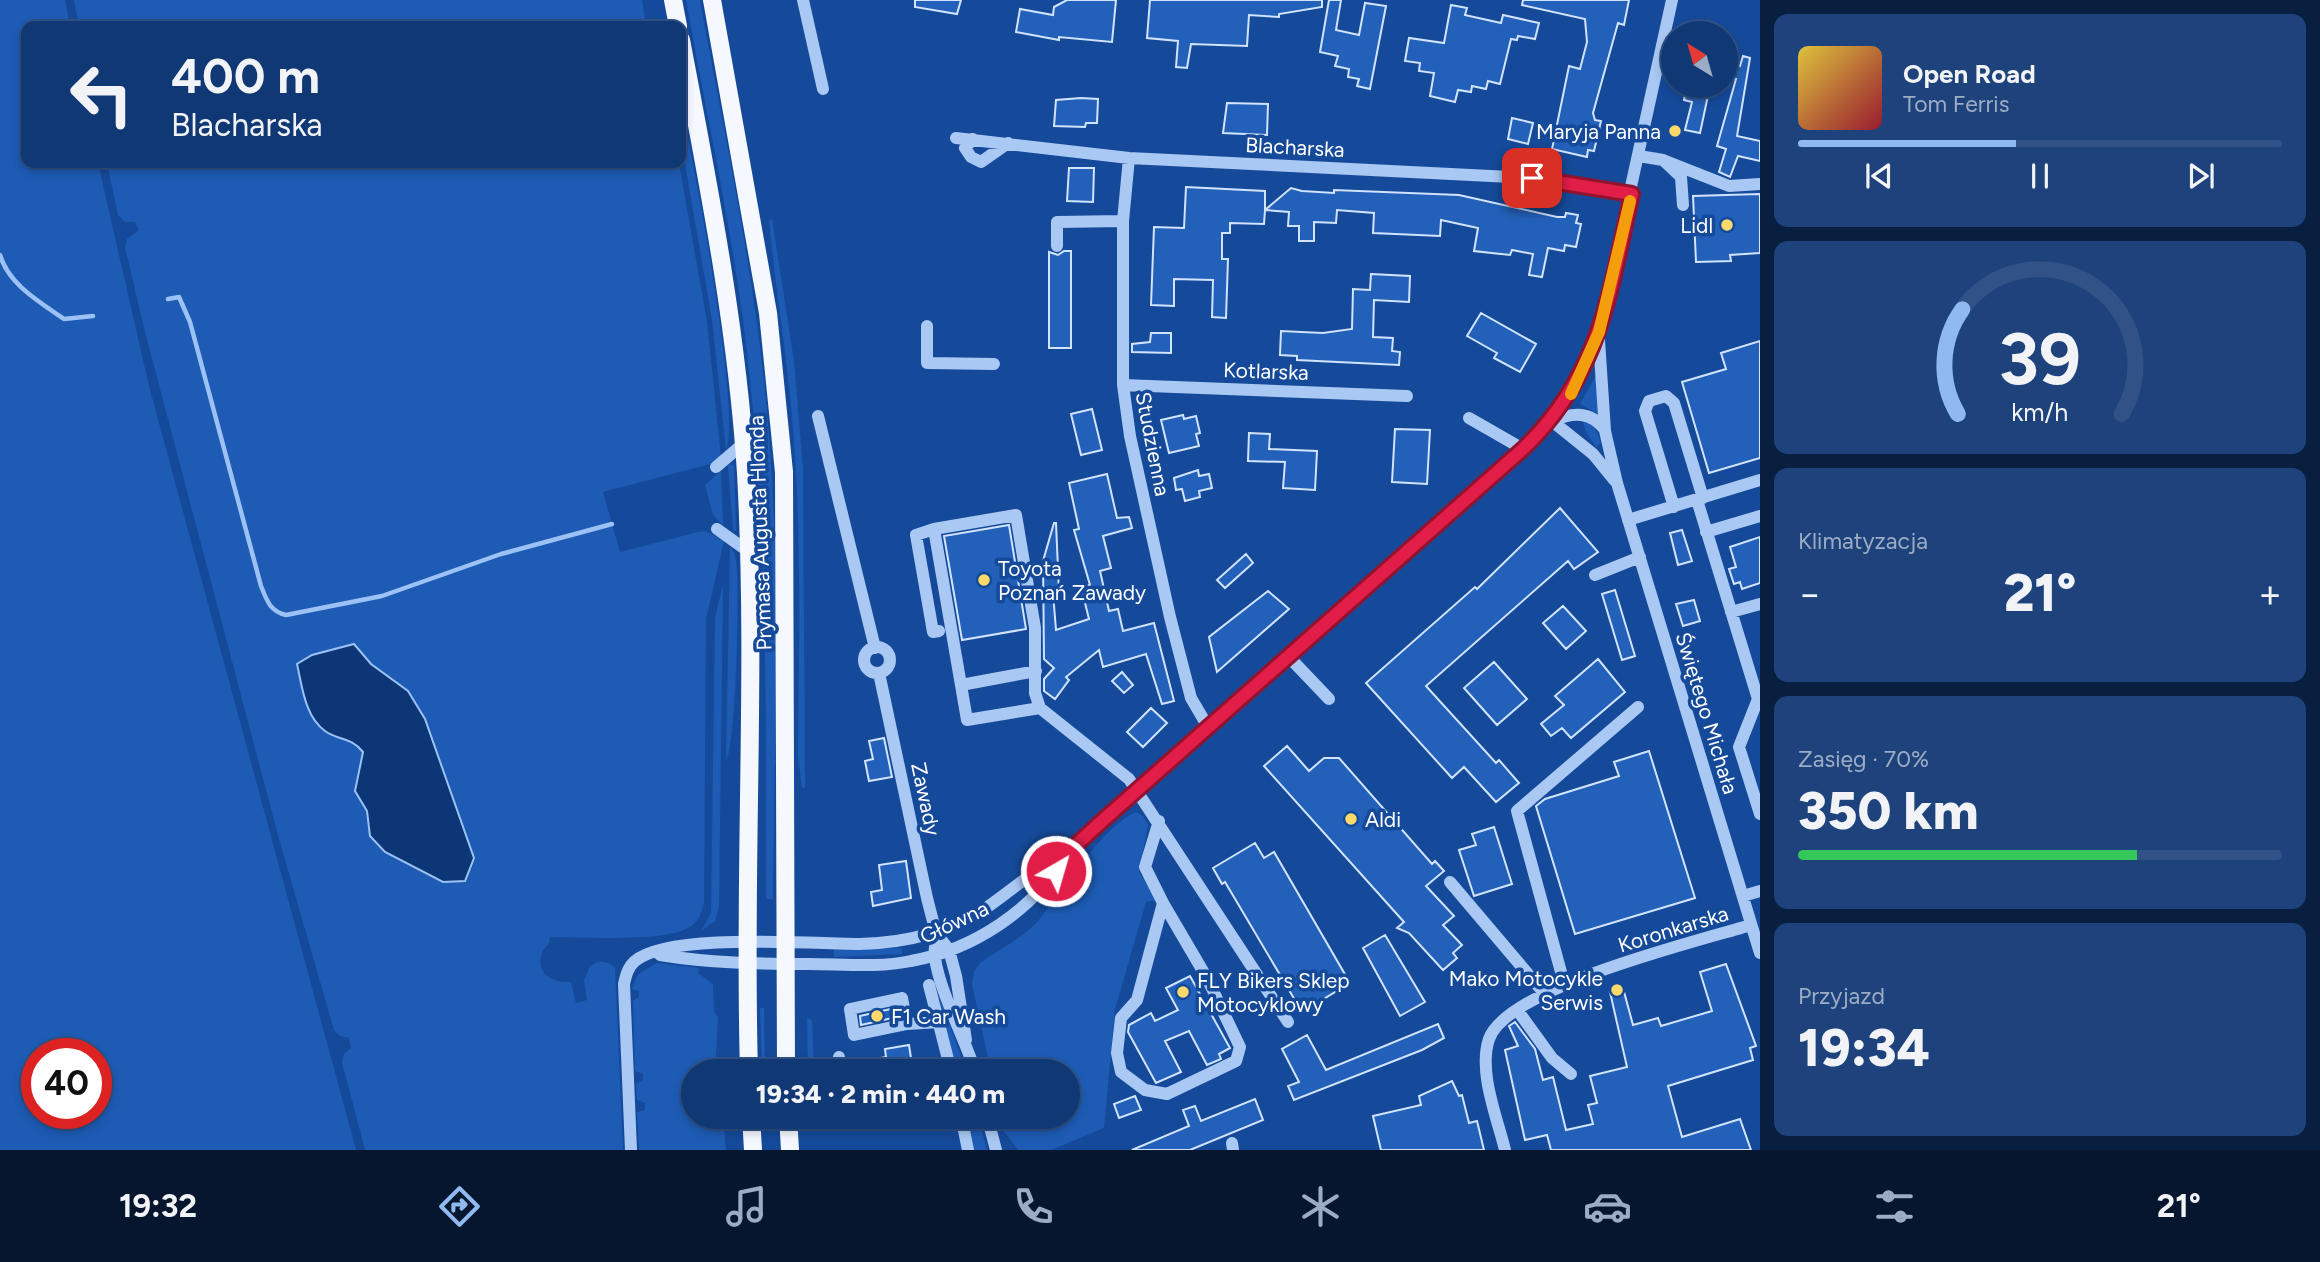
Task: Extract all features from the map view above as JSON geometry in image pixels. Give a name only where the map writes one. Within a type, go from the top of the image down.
[{"type":"main road","points":[[673,0],[677,21]]},
{"type":"main road","name":"Prymasa Augusta Hlonda","points":[[712,0],[768,313],[782,445],[787,588],[786,1059]]},
{"type":"main road","name":"Prymasa Augusta Hlonda","points":[[686,67],[725,279],[744,443],[749,552],[747,963],[750,1059]]},
{"type":"main road","points":[[752,1129],[753,1150]]},
{"type":"main road","points":[[789,1129],[790,1150]]},
{"type":"street","points":[[803,0],[823,89]]},
{"type":"street","name":"Główna","points":[[649,953],[710,941],[885,943],[936,933],[974,915],[1038,869],[1065,855],[1523,449],[1552,421],[1577,383],[1599,332],[1632,194],[1672,0]]},
{"type":"street","name":"Blacharska","points":[[956,138],[1129,158],[1532,178],[1632,194]]},
{"type":"street","points":[[973,139],[965,148],[971,157],[981,162],[1008,143]]},
{"type":"street","points":[[1639,156],[1663,160],[1729,186],[1760,184]]},
{"type":"street","name":"Studzienna","points":[[1129,158],[1123,221],[1123,385],[1130,436],[1191,698],[1208,727]]},
{"type":"street","points":[[1663,160],[1681,177],[1683,205]]},
{"type":"street","points":[[1057,246],[1057,222],[1123,221]]},
{"type":"street","points":[[927,326],[927,363],[994,364]]},
{"type":"street","name":"Świętego Michała","points":[[1599,332],[1605,431],[1617,483],[1760,953]]},
{"type":"street","name":"Kotlarska","points":[[1123,385],[1408,396]]},
{"type":"street","points":[[1674,507],[1645,411],[1649,401],[1665,396],[1674,403],[1700,499],[1706,532],[1758,699],[1739,747],[1755,778],[1760,814]]},
{"type":"street","points":[[1552,421],[1578,414],[1595,418],[1605,431]]},
{"type":"street","name":"Zawady","points":[[818,416],[875,648],[866,653],[864,663],[870,671],[879,673],[936,933],[933,956],[936,990],[966,1040]]},
{"type":"street","points":[[1469,418],[1523,449]]},
{"type":"street","name":"Świętego Michała","points":[[1552,421],[1593,454],[1617,483]]},
{"type":"street","points":[[716,467],[744,443]]},
{"type":"street","points":[[1628,520],[1760,480]]},
{"type":"street","points":[[939,631],[933,632],[916,535],[934,529],[1016,515],[1035,628],[1035,693],[1040,708],[1119,769],[1138,790],[1288,1022]]},
{"type":"street","points":[[1706,532],[1760,516]]},
{"type":"street","points":[[717,529],[749,552]]},
{"type":"street","points":[[934,529],[967,720],[1040,708]]},
{"type":"street","points":[[1595,575],[1640,558]]},
{"type":"street","points":[[1731,612],[1760,604]]},
{"type":"street","points":[[1288,656],[1329,699]]},
{"type":"street","points":[[961,685],[1036,671]]},
{"type":"street","points":[[1564,983],[1517,811],[1638,707]]},
{"type":"street","points":[[1159,821],[1145,867],[1207,978],[1240,1046],[1236,1061],[1167,1094],[1144,1090],[1134,1083],[1121,1072],[1117,1054],[1121,1018],[1136,1000],[1163,902]]},
{"type":"street","name":"Główna","points":[[649,953],[708,962],[786,964],[897,963],[933,956],[976,938],[1017,910],[1051,880],[1065,855]]},
{"type":"street","points":[[1450,882],[1545,994]]},
{"type":"street","points":[[1743,896],[1760,891]]},
{"type":"street","name":"Koronkarska","points":[[1505,1150],[1486,1063],[1490,1037],[1518,1011],[1564,983],[1751,925]]},
{"type":"street","name":"Zawady","points":[[936,933],[949,950],[960,990],[966,1040],[972,1059]]},
{"type":"street","points":[[631,1150],[624,984],[633,962],[649,953]]},
{"type":"street","points":[[936,990],[948,1059]]},
{"type":"street","points":[[907,1024],[902,999],[850,1009],[854,1035],[907,1024],[940,1022]]},
{"type":"street","points":[[1518,1011],[1552,1058],[1571,1074]]},
{"type":"street","points":[[964,1129],[968,1150]]},
{"type":"street","points":[[990,1129],[996,1150]]},
{"type":"shaded area","points":[[0,0],[65,0],[69,21],[21,21],[21,168],[99,168],[149,386],[356,1150],[0,1150]]},
{"type":"shaded area","points":[[74,0],[642,0],[645,21],[78,21]]},
{"type":"shaded area","points":[[686,0],[700,0],[751,280],[765,392],[775,561],[773,899],[766,899],[763,568],[749,370],[729,231]]},
{"type":"shaded area","points":[[686,132],[705,228],[722,340],[729,428],[726,450],[712,320],[686,168]]},
{"type":"shaded area","points":[[108,168],[680,168],[707,322],[721,457],[714,463],[603,492],[620,552],[706,531],[724,541],[706,619],[704,904],[693,925],[674,933],[620,938],[550,937],[542,954],[541,964],[549,977],[571,982],[576,1003],[587,1000],[584,980],[590,966],[603,962],[615,968],[623,1150],[365,1150],[342,1062],[344,1054],[351,1048],[349,1038],[340,1036],[334,1030],[279,839],[145,332],[125,247],[127,239],[139,230],[135,222],[125,222],[118,215]]},
{"type":"shaded area","points":[[772,219],[794,361],[803,469],[805,788],[802,787],[798,757],[799,586],[795,458],[790,391],[769,220]]},
{"type":"shaded area","points":[[1597,374],[1599,414],[1580,404]]},
{"type":"shaded area","points":[[1582,418],[1595,427],[1601,443],[1596,447],[1586,432]]},
{"type":"shaded area","points":[[734,465],[736,530],[733,531],[728,466]]},
{"type":"shaded area","points":[[721,471],[723,525],[713,515],[705,485]]},
{"type":"shaded area","points":[[730,546],[736,561],[737,632],[735,699],[726,761]]},
{"type":"shaded area","points":[[723,584],[719,907],[715,921],[701,931],[711,913],[715,618]]},
{"type":"shaded area","points":[[354,644],[371,664],[408,691],[425,719],[474,858],[465,881],[443,882],[385,852],[370,836],[367,811],[355,791],[363,752],[354,743],[325,731],[313,718],[297,664],[312,655]]},
{"type":"shaded area","points":[[1136,812],[1143,816],[1148,825],[1139,872],[1157,900],[1146,902],[1115,1009],[1104,1128],[1051,1150],[1018,1150],[1003,1129],[1080,1129],[1080,1059],[988,1059],[972,984],[974,972],[980,963],[1038,921],[1096,846],[1123,820]]},
{"type":"shaded area","points":[[901,948],[902,954],[834,957],[834,950]]},
{"type":"shaded area","points":[[657,963],[699,968],[698,973],[713,984],[714,1011],[718,1018],[716,1059],[681,1059],[681,1129],[724,1129],[726,1150],[639,1150],[637,1112],[645,1110],[645,1103],[637,1100],[636,1084],[643,1080],[643,1074],[635,1071],[633,1001],[639,997],[639,991],[632,989],[638,974]]},
{"type":"shaded area","points":[[938,992],[962,1059],[952,1059]]},
{"type":"shaded area","points":[[760,1008],[764,1008],[765,1059],[762,1059]]},
{"type":"shaded area","points":[[807,1017],[812,1021],[814,1059],[808,1059]]},
{"type":"shaded area","points":[[967,1129],[981,1129],[987,1150],[971,1150]]},
{"type":"building","points":[[915,0],[961,0],[957,14],[915,7]]},
{"type":"building","points":[[1067,0],[1116,0],[1112,42],[1059,37],[1059,40],[1016,32],[1020,9],[1053,15],[1054,7]]},
{"type":"building","points":[[1150,0],[1322,0],[1322,7],[1279,14],[1279,17],[1249,15],[1247,46],[1191,44],[1187,68],[1176,67],[1178,41],[1147,38]]},
{"type":"building","points":[[1329,0],[1341,0],[1336,30],[1359,35],[1365,3],[1386,6],[1370,89],[1357,86],[1359,79],[1348,77],[1349,69],[1335,66],[1338,56],[1320,52]]},
{"type":"building","points":[[1523,0],[1629,0],[1624,25],[1618,23],[1593,113],[1595,120],[1601,121],[1594,151],[1588,150],[1587,157],[1552,149],[1569,66],[1580,69],[1587,42],[1585,19],[1522,5]]},
{"type":"building","points":[[1451,5],[1467,8],[1465,15],[1501,23],[1503,15],[1539,23],[1535,39],[1518,36],[1517,40],[1511,39],[1500,84],[1488,81],[1486,89],[1472,86],[1471,92],[1458,90],[1455,102],[1430,96],[1434,73],[1419,71],[1420,63],[1405,61],[1409,38],[1444,43]]},
{"type":"building","points":[[1743,56],[1750,58],[1737,136],[1760,141],[1760,161],[1738,156],[1730,177],[1719,172],[1726,149],[1717,146],[1731,98],[1738,98]]},
{"type":"building","points":[[1707,98],[1700,133],[1685,130],[1692,102],[1684,100]]},
{"type":"building","points":[[1098,99],[1097,123],[1086,123],[1085,127],[1054,126],[1056,100]]},
{"type":"building","points":[[1227,103],[1268,104],[1267,135],[1223,133]]},
{"type":"building","points":[[1512,118],[1533,123],[1528,144],[1508,139]]},
{"type":"building","points":[[1069,168],[1094,168],[1093,202],[1067,201]]},
{"type":"building","points":[[1186,187],[1265,191],[1264,224],[1230,223],[1230,233],[1222,233],[1222,259],[1228,259],[1226,318],[1212,317],[1213,280],[1174,279],[1174,306],[1151,305],[1154,227],[1184,228]]},
{"type":"building","points":[[1291,188],[1334,193],[1334,190],[1459,195],[1557,217],[1565,217],[1566,213],[1578,215],[1576,223],[1581,224],[1576,247],[1565,245],[1564,251],[1548,248],[1542,277],[1529,275],[1533,254],[1512,250],[1510,255],[1474,251],[1478,228],[1441,220],[1440,236],[1373,233],[1374,213],[1337,210],[1336,223],[1314,222],[1314,241],[1299,241],[1299,226],[1288,226],[1289,212],[1265,210]]},
{"type":"building","name":"Lidl","points":[[1760,194],[1760,253],[1730,255],[1731,261],[1696,262],[1693,196]]},
{"type":"building","points":[[1071,251],[1071,348],[1049,348],[1049,252],[1058,255]]},
{"type":"building","points":[[1371,274],[1410,276],[1409,302],[1374,300],[1373,337],[1393,338],[1392,351],[1400,352],[1399,365],[1297,360],[1297,356],[1280,355],[1281,331],[1323,333],[1352,329],[1353,289],[1370,290]]},
{"type":"building","points":[[1481,313],[1536,344],[1520,372],[1494,358],[1497,353],[1467,336]]},
{"type":"building","points":[[1151,333],[1171,333],[1171,353],[1132,352],[1132,344],[1150,342]]},
{"type":"building","points":[[1760,341],[1760,458],[1709,473],[1682,382],[1726,369],[1721,353]]},
{"type":"building","points":[[1092,409],[1102,450],[1081,455],[1071,414]]},
{"type":"building","points":[[1183,415],[1184,419],[1196,416],[1200,433],[1196,434],[1199,446],[1169,453],[1161,420]]},
{"type":"building","points":[[1395,429],[1430,430],[1427,484],[1392,482]]},
{"type":"building","points":[[1249,433],[1270,434],[1269,449],[1317,451],[1315,490],[1283,488],[1285,462],[1248,461]]},
{"type":"building","points":[[1198,470],[1199,476],[1209,474],[1212,488],[1199,491],[1200,497],[1185,501],[1182,489],[1176,490],[1174,478]]},
{"type":"building","points":[[1107,474],[1117,518],[1129,517],[1132,528],[1103,536],[1111,568],[1100,571],[1109,611],[1118,609],[1123,631],[1154,623],[1174,701],[1162,704],[1146,654],[1103,667],[1099,650],[1066,677],[1069,680],[1055,699],[1044,691],[1044,679],[1054,668],[1044,659],[1043,561],[1054,523],[1059,592],[1053,593],[1056,630],[1089,619],[1081,587],[1090,585],[1074,530],[1079,529],[1069,483]]},
{"type":"building","points":[[1560,508],[1598,552],[1574,569],[1568,561],[1426,686],[1496,763],[1499,760],[1519,783],[1496,802],[1464,767],[1452,778],[1366,683],[1475,587],[1477,589]]},
{"type":"building","name":"Toyota Poznań Zawady","points":[[1009,525],[1026,629],[962,640],[944,536]]},
{"type":"building","points":[[1682,530],[1692,561],[1678,565],[1670,533]]},
{"type":"building","points":[[1760,537],[1760,583],[1742,589],[1740,582],[1734,584],[1729,569],[1736,567],[1730,547]]},
{"type":"building","points":[[1246,554],[1253,563],[1225,588],[1217,580]]},
{"type":"building","points":[[1615,590],[1635,656],[1622,660],[1602,594]]},
{"type":"building","points":[[1268,591],[1289,609],[1217,672],[1209,637]]},
{"type":"building","points":[[1694,600],[1700,621],[1683,626],[1676,604]]},
{"type":"building","points":[[1563,606],[1586,631],[1566,649],[1543,623]]},
{"type":"building","points":[[1598,659],[1625,692],[1571,738],[1562,728],[1551,736],[1541,724],[1564,705],[1555,696]]},
{"type":"building","points":[[1494,662],[1527,699],[1497,725],[1464,688]]},
{"type":"building","points":[[1122,672],[1133,685],[1124,693],[1112,681]]},
{"type":"building","points":[[1151,708],[1167,723],[1143,747],[1127,732]]},
{"type":"building","points":[[884,738],[892,777],[869,781],[865,761],[873,759],[869,741]]},
{"type":"building","points":[[1287,746],[1309,771],[1324,758],[1339,758],[1432,864],[1435,861],[1444,871],[1426,886],[1454,916],[1443,925],[1462,945],[1453,953],[1457,958],[1443,970],[1409,933],[1397,928],[1404,922],[1264,766]]},
{"type":"building","points":[[1649,751],[1695,898],[1575,934],[1536,806],[1545,799],[1619,776],[1614,762]]},
{"type":"building","points":[[1494,827],[1512,884],[1474,896],[1459,850],[1476,845],[1472,834]]},
{"type":"building","points":[[1255,843],[1264,858],[1274,852],[1350,983],[1302,1012],[1225,882],[1222,884],[1213,868]]},
{"type":"building","points":[[906,861],[911,898],[873,906],[871,892],[882,890],[879,865]]},
{"type":"building","points":[[1385,935],[1425,1002],[1400,1016],[1363,948]]},
{"type":"building","points":[[1726,964],[1756,1046],[1750,1048],[1753,1060],[1668,1086],[1682,1137],[1740,1119],[1751,1150],[1551,1150],[1547,1135],[1525,1140],[1505,1050],[1518,1046],[1509,1026],[1515,1022],[1535,1049],[1543,1080],[1553,1077],[1566,1130],[1593,1124],[1588,1105],[1597,1103],[1590,1076],[1627,1067],[1610,992],[1623,988],[1633,1025],[1658,1018],[1661,1026],[1712,1011],[1700,972]]},
{"type":"building","points":[[1190,976],[1230,1048],[1219,1054],[1221,1059],[1207,1065],[1189,1031],[1165,1041],[1181,1072],[1156,1083],[1128,1032],[1129,1025],[1151,1013],[1155,1021],[1178,1010],[1166,988]]},
{"type":"building","points":[[895,1008],[897,1017],[861,1025],[860,1016]]},
{"type":"building","points":[[1438,1024],[1444,1038],[1422,1050],[1294,1100],[1288,1086],[1299,1082],[1282,1049],[1307,1035],[1326,1070]]},
{"type":"building","points":[[909,1045],[911,1059],[875,1059],[886,1057],[885,1049]]},
{"type":"building","points":[[1452,1081],[1459,1096],[1462,1095],[1469,1123],[1477,1121],[1484,1150],[1381,1150],[1373,1116],[1421,1105],[1419,1096]]},
{"type":"building","points":[[1135,1096],[1141,1110],[1119,1118],[1114,1104]]},
{"type":"building","points":[[1255,1099],[1263,1120],[1190,1150],[1132,1150],[1189,1126],[1183,1110],[1195,1106],[1201,1121]]},
{"type":"waterway","points":[[0,255],[4,266],[18,284],[64,319],[93,316]]},
{"type":"waterway","points":[[168,299],[179,297],[190,322],[261,586],[276,611],[286,615],[382,596],[501,554],[612,524]]},
{"type":"slow traffic","points":[[1571,394],[1599,332],[1630,201]]},
{"type":"place","name":"Maryja Panna","points":[[1675,131]]},
{"type":"place","name":"Lidl","points":[[1727,225]]},
{"type":"place","name":"Toyota Poznań Zawady","points":[[984,580]]},
{"type":"place","name":"Aldi","points":[[1351,819]]},
{"type":"place","name":"Mako Motocykle Serwis","points":[[1617,990]]},
{"type":"place","name":"FLY Bikers Sklep Motocyklowy","points":[[1183,992]]},
{"type":"place","name":"F1 Car Wash","points":[[877,1016]]},
{"type":"route","points":[[1056,871],[1065,855],[1101,822],[1523,449],[1552,421],[1571,394],[1599,332],[1632,194],[1532,178]]}]
